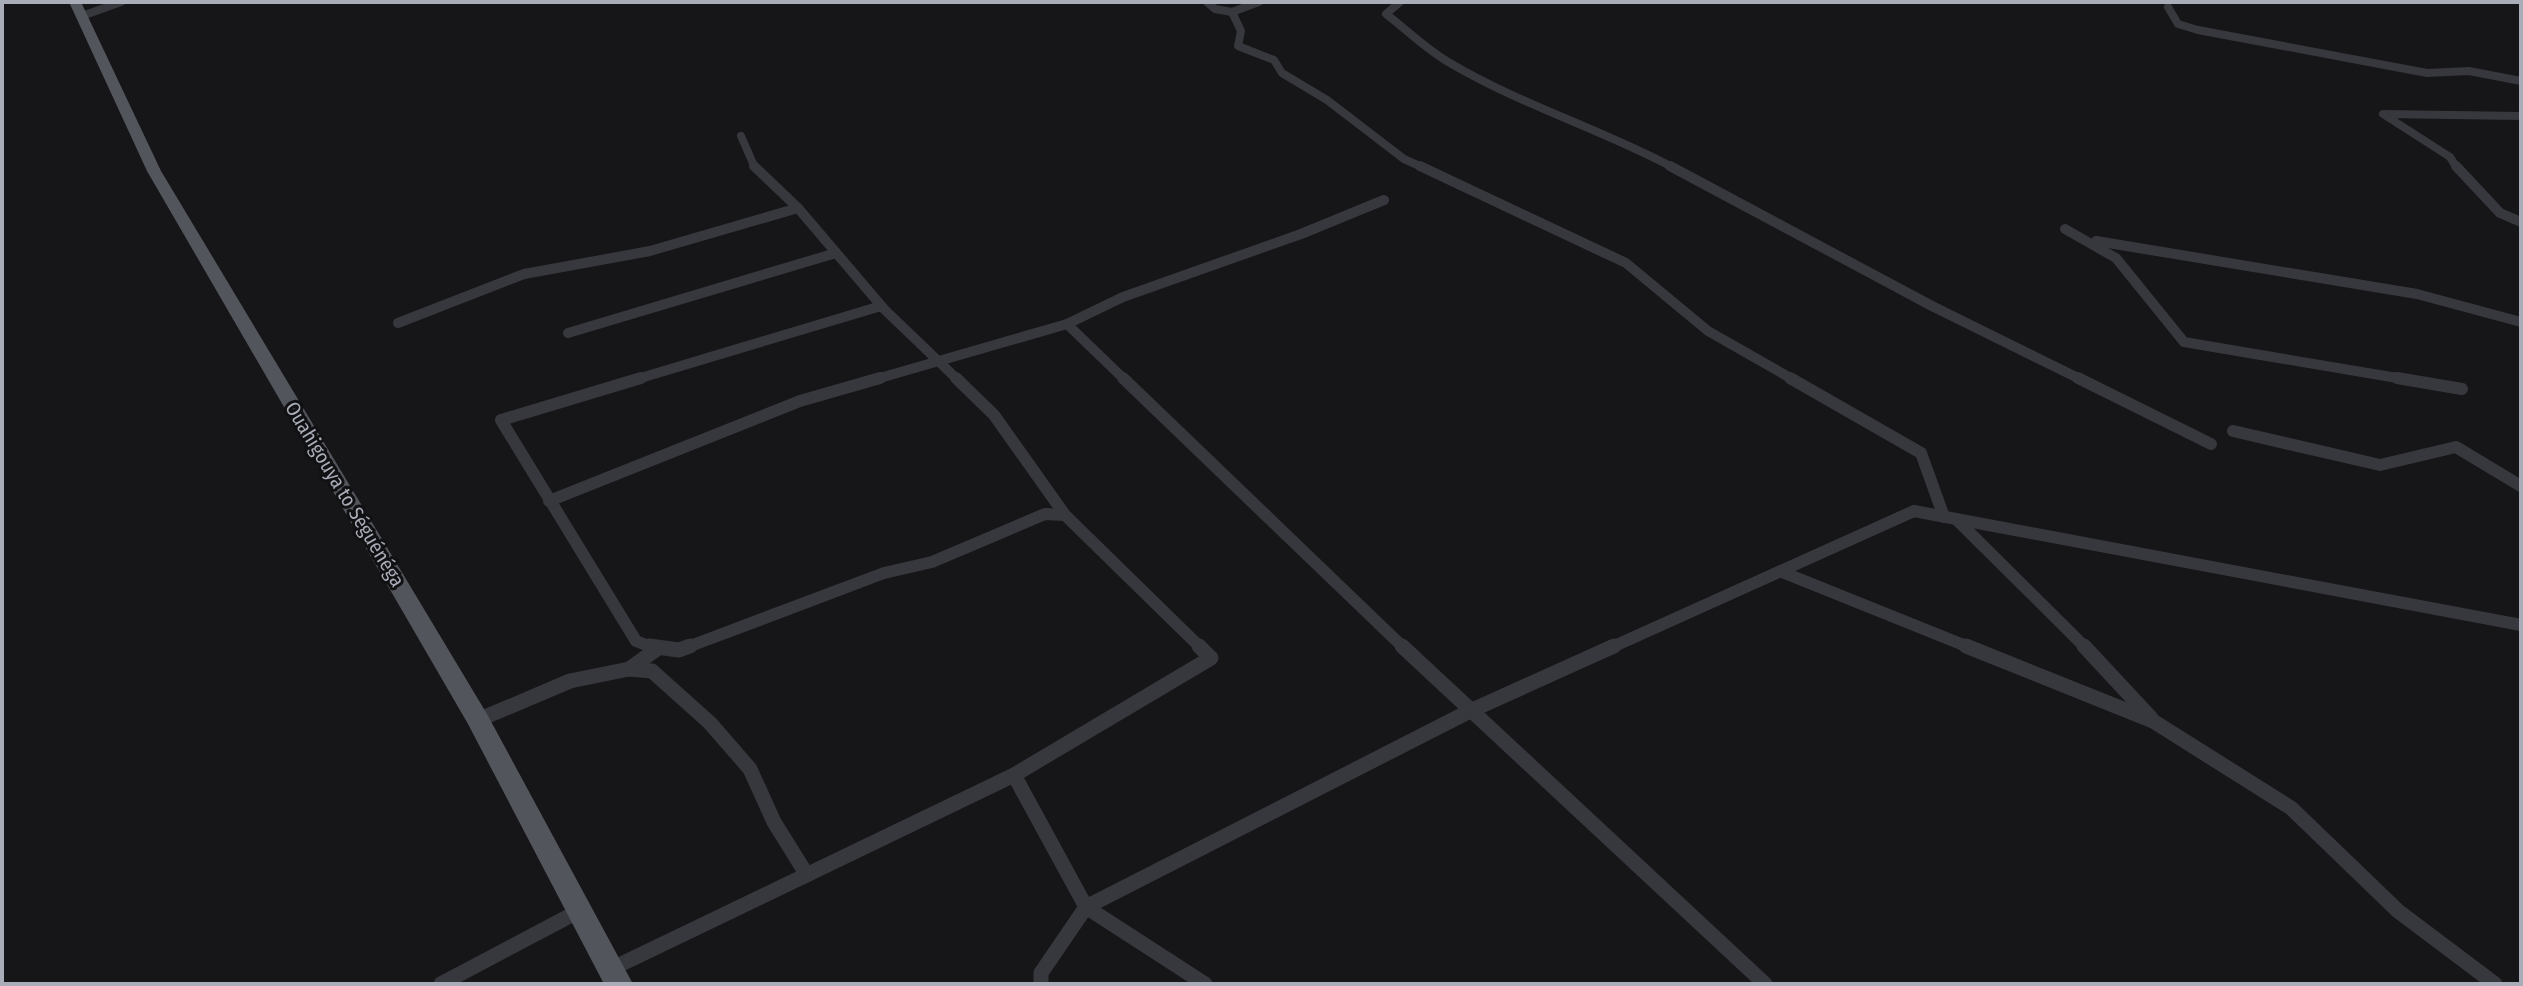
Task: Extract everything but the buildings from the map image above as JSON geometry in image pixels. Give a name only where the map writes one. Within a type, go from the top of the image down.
[{"type":"main road","name":"Ouahigouya to Séguénéga","points":[[78,9],[154,171],[478,720],[615,977]]},
{"type":"street","points":[[78,9],[121,2]]},
{"type":"street","points":[[1207,2],[1215,9],[1232,12],[1259,2]]},
{"type":"street","points":[[1377,2],[1389,10]]},
{"type":"street","points":[[1400,2],[1386,14],[1447,62],[1527,103],[1632,146],[1932,306],[2211,444]]},
{"type":"street","points":[[2168,7],[2178,24],[2198,30],[2427,73],[2469,71],[2521,81]]},
{"type":"street","points":[[1232,12],[1241,31],[1238,46],[1274,60],[1282,73],[1327,100],[1404,159],[1626,263],[1708,331],[1921,453],[1950,518],[2064,624],[2153,721]]},
{"type":"street","points":[[2521,116],[2383,114],[2450,157],[2459,172],[2500,213],[2521,222]]},
{"type":"street","points":[[615,977],[807,875],[1014,775],[1211,658],[1065,515],[994,415],[881,306],[798,208],[756,171],[741,136]]},
{"type":"street","points":[[549,501],[672,455],[742,422],[1067,324],[1123,297],[1301,234],[1384,200]]},
{"type":"street","points":[[398,323],[524,274],[650,251],[798,208]]},
{"type":"street","points":[[2065,229],[2116,258],[2184,342],[2462,389]]},
{"type":"street","points":[[2085,239],[2417,294],[2521,322]]},
{"type":"street","points":[[568,333],[836,253]]},
{"type":"street","points":[[881,306],[501,420],[636,641],[657,649],[679,650],[884,573],[932,562],[1045,514],[1065,515]]},
{"type":"street","points":[[1067,324],[1470,711],[1765,984]]},
{"type":"street","points":[[2233,431],[2380,465],[2456,447],[2521,486]]},
{"type":"street","points":[[1041,984],[1041,973],[1086,907],[1470,711],[1914,511],[2521,625]]},
{"type":"street","points":[[1782,572],[2153,721],[2291,808],[2398,911],[2495,984]]},
{"type":"street","points":[[629,669],[657,649]]},
{"type":"street","points":[[478,720],[570,681],[629,669],[652,671],[728,743],[750,769],[774,822],[807,875]]},
{"type":"street","points":[[1014,775],[1086,907],[1205,984]]},
{"type":"street","points":[[441,984],[579,911]]}]
